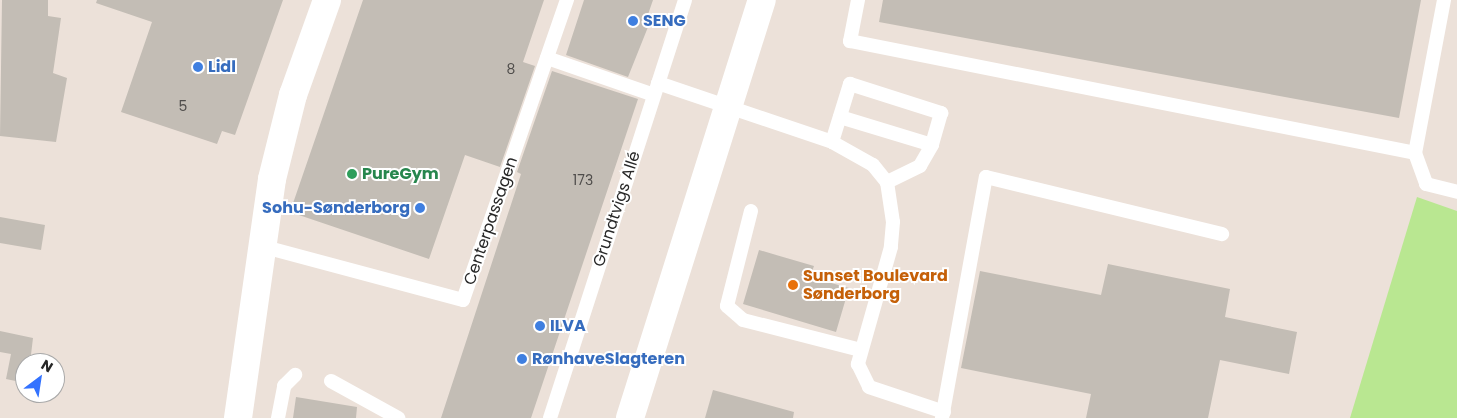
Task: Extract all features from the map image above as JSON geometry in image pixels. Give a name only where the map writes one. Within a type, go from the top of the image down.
[{"type":"street","points":[[238,418],[272,179],[293,95],[327,0]]},
{"type":"street","points":[[630,418],[726,105],[762,0]]},
{"type":"street","points":[[645,418],[653,346]]},
{"type":"lane","name":"Centerpassagen","points":[[261,246],[463,300],[567,0]]},
{"type":"lane","name":"Grundtvigs Allé","points":[[550,418],[685,0]]},
{"type":"lane","points":[[858,0],[850,40],[1415,153]]},
{"type":"lane","points":[[1444,0],[1415,153],[1426,184],[1457,192]]},
{"type":"lane","points":[[547,58],[656,89],[726,105],[832,142],[873,165],[887,182],[892,222],[891,247],[858,364],[869,386],[943,415],[986,176],[1222,234]]},
{"type":"lane","points":[[832,142],[850,84],[941,114],[932,146],[920,166],[887,182]]},
{"type":"lane","points":[[840,116],[932,146]]},
{"type":"lane","points":[[751,211],[727,306],[744,320],[862,350]]},
{"type":"lane","points":[[278,418],[284,386],[295,375]]},
{"type":"lane","points":[[331,381],[398,418]]},
{"type":"green space","points":[[1417,197],[1457,211],[1457,418],[1350,418]]},
{"type":"building","points":[[2,0],[48,0],[48,16],[61,18],[53,73],[67,78],[56,142],[0,136]]},
{"type":"building","name":"Lidl","points":[[97,0],[283,0],[235,135],[222,131],[217,144],[121,112],[152,22],[96,3]]},
{"type":"building","points":[[363,0],[544,0],[523,62],[535,66],[500,167],[465,155],[429,259],[290,212]]},
{"type":"building","points":[[584,0],[653,0],[644,26],[648,27],[628,77],[566,55]]},
{"type":"building","points":[[883,0],[1421,0],[1399,118],[879,22]]},
{"type":"building","points":[[552,71],[638,99],[531,418],[441,418],[521,174],[517,172]]},
{"type":"building","points":[[0,217],[45,225],[41,250],[0,243]]},
{"type":"building","name":"Sunset Boulevard Sønderborg","points":[[759,250],[814,266],[810,277],[849,288],[836,332],[743,304]]},
{"type":"building","points":[[1108,264],[1230,289],[1225,317],[1297,332],[1289,374],[1220,360],[1208,418],[1086,418],[1091,394],[961,368],[980,271],[1101,295]]},
{"type":"building","points":[[0,331],[33,338],[31,353],[15,353],[15,381],[6,379],[11,354],[0,352]]},
{"type":"building","points":[[713,390],[794,412],[793,418],[705,418]]},
{"type":"building","points":[[296,397],[357,407],[356,418],[293,418]]},
{"type":"place","name":"SENG","points":[[633,21]]},
{"type":"place","name":"Lidl","points":[[198,67]]},
{"type":"place","name":"PureGym","points":[[352,174]]},
{"type":"place","name":"Sohu-Sønderborg","points":[[420,208]]},
{"type":"place","name":"Sunset Boulevard Sønderborg","points":[[793,285]]},
{"type":"place","name":"ILVA","points":[[540,326]]},
{"type":"place","name":"RønhaveSlagteren","points":[[522,359]]}]
